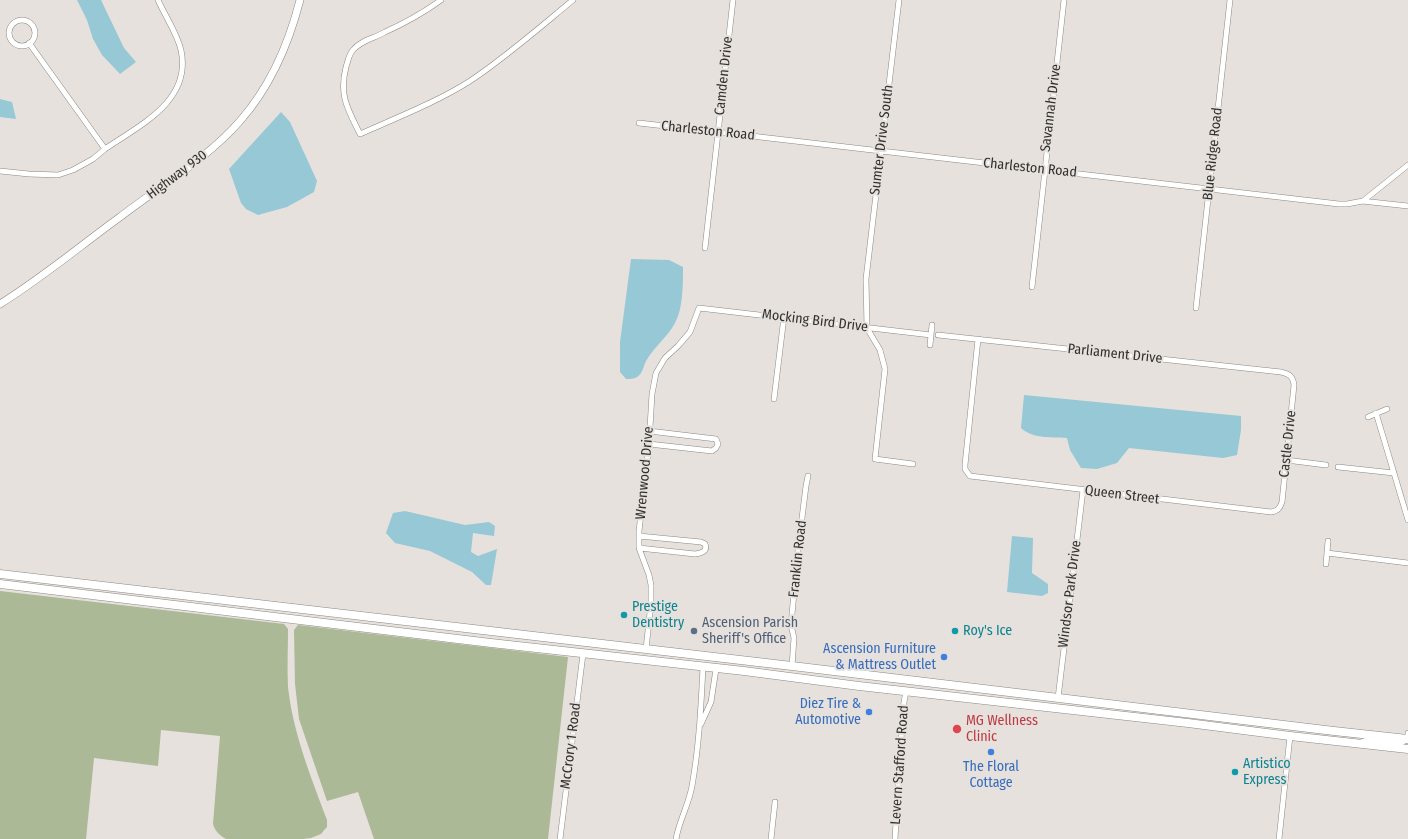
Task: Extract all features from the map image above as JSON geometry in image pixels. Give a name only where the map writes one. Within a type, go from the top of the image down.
[{"type":"main road","points":[[0,574],[1408,739]]},
{"type":"main road","points":[[0,584],[716,669],[796,672],[815,669]]},
{"type":"main road","points":[[491,643],[511,641],[536,644],[546,638]]},
{"type":"main road","points":[[583,654],[589,648],[629,652],[646,649]]},
{"type":"main road","points":[[703,667],[713,663],[906,691],[1408,749]]},
{"type":"main road","points":[[906,691],[910,687],[934,689],[945,685]]},
{"type":"main road","points":[[996,701],[1010,699],[1025,701],[1031,700],[1037,695]]},
{"type":"main road","points":[[1290,736],[1293,731],[1324,734],[1334,731]]},
{"type":"street","points":[[0,171],[58,175],[73,170],[93,158],[168,104],[177,90],[181,76],[181,50],[158,0]]},
{"type":"street","name":"Highway 930","points":[[0,304],[51,269],[206,153],[235,127],[255,102],[282,54],[290,34],[300,0]]},
{"type":"street","points":[[441,0],[408,21],[361,43],[352,50],[343,79],[343,92],[360,134],[427,103],[469,81],[500,60],[573,0]]},
{"type":"street","name":"Camden Drive","points":[[705,248],[733,0]]},
{"type":"street","name":"Sumter Drive South","points":[[867,328],[866,279],[899,0]]},
{"type":"street","name":"Savannah Drive","points":[[1032,288],[1044,169],[1064,0]]},
{"type":"street","name":"Blue Ridge Road","points":[[1196,308],[1230,0]]},
{"type":"street","points":[[15,21],[28,21],[34,28],[34,36],[29,43],[21,46],[17,45],[11,40],[9,36],[10,28],[15,21]]},
{"type":"street","points":[[29,43],[105,149]]},
{"type":"street","name":"Charleston Road","points":[[639,123],[1339,204],[1362,202],[1408,206]]},
{"type":"street","points":[[1362,202],[1408,165]]},
{"type":"street","name":"Mocking Bird Drive","points":[[699,308],[931,335]]},
{"type":"street","name":"Wrenwood Drive","points":[[646,649],[651,604],[651,585],[639,548],[639,536],[649,444],[652,394],[656,373],[665,358],[690,332],[699,308]]},
{"type":"street","points":[[774,399],[784,317]]},
{"type":"street","points":[[930,345],[932,325]]},
{"type":"street","points":[[867,328],[880,350],[885,369],[875,459],[913,464]]},
{"type":"street","name":"Parliament Drive","points":[[938,335],[1281,372],[1292,377]]},
{"type":"street","name":"Queen Street","points":[[978,339],[965,465],[967,474],[975,477],[1083,490],[1271,512],[1277,511]]},
{"type":"street","name":"Castle Drive","points":[[1277,511],[1281,507],[1282,502],[1294,385],[1292,377]]},
{"type":"street","points":[[1368,417],[1387,409]]},
{"type":"street","points":[[1376,413],[1408,520]]},
{"type":"street","points":[[649,444],[712,450],[716,448],[718,444],[716,439],[650,431]]},
{"type":"street","points":[[1286,460],[1326,465]]},
{"type":"street","points":[[1338,466],[1394,472]]},
{"type":"street","name":"Franklin Road","points":[[792,666],[794,638],[791,625],[794,587],[808,476]]},
{"type":"street","name":"Windsor Park Drive","points":[[1058,698],[1083,490]]},
{"type":"street","points":[[639,536],[701,542],[706,547],[705,551],[702,553],[695,554],[639,548]]},
{"type":"street","points":[[1326,564],[1328,541]]},
{"type":"street","points":[[1327,553],[1408,563]]},
{"type":"street","name":"McCrory 1 Road","points":[[560,839],[583,654]]},
{"type":"street","points":[[676,839],[692,788],[699,727],[703,667]]},
{"type":"street","points":[[699,727],[711,702],[716,669]]},
{"type":"street","name":"Levern Stafford Road","points":[[895,839],[903,708],[906,691]]},
{"type":"street","points":[[1354,743],[1367,740],[1401,743],[1408,739],[1408,733]]},
{"type":"street","points":[[1279,839],[1290,736]]},
{"type":"street","points":[[771,839],[775,802]]},
{"type":"green space","points":[[0,591],[284,624],[288,629],[288,687],[290,704],[303,755],[327,820],[327,827],[321,834],[303,839],[226,839],[218,833],[213,824],[220,736],[161,730],[158,766],[94,758],[86,839],[0,839]]},
{"type":"green space","points":[[298,625],[568,657],[548,839],[374,839],[358,792],[327,801],[299,719],[295,684],[294,630]]},
{"type":"water","points":[[77,0],[101,0],[124,48],[136,62],[120,74],[102,55],[93,39],[87,20]]},
{"type":"water","points":[[0,99],[12,102],[16,119],[0,117]]},
{"type":"water","points":[[281,112],[290,122],[317,181],[314,192],[287,207],[258,215],[246,209],[241,203],[229,169]]},
{"type":"water","points":[[631,259],[669,260],[683,267],[683,285],[680,311],[672,328],[650,355],[642,372],[637,377],[626,379],[620,372],[620,342]]},
{"type":"water","points":[[1024,395],[1241,416],[1241,430],[1237,455],[1223,458],[1129,448],[1117,463],[1097,469],[1081,468],[1070,450],[1067,438],[1037,436],[1026,432],[1021,428]]},
{"type":"water","points":[[405,511],[465,525],[489,522],[495,526],[494,536],[473,533],[471,552],[478,556],[497,549],[491,585],[486,585],[472,572],[430,551],[395,543],[386,533],[393,513]]},
{"type":"water","points":[[1012,536],[1033,538],[1032,573],[1048,584],[1048,593],[1042,596],[1007,592]]},
{"type":"place","name":"Prestige Dentistry","points":[[624,615]]},
{"type":"place","name":"Ascension Parish Sheriff's Office","points":[[694,631]]},
{"type":"place","name":"Roy's Ice","points":[[955,631]]},
{"type":"place","name":"Ascension Furniture & Mattress Outlet","points":[[944,657]]},
{"type":"place","name":"Diez Tire & Automotive","points":[[869,712]]},
{"type":"place","name":"MG Wellness Clinic","points":[[957,729]]},
{"type":"place","name":"The Floral Cottage","points":[[991,752]]},
{"type":"place","name":"Artistico Express","points":[[1235,772]]}]
